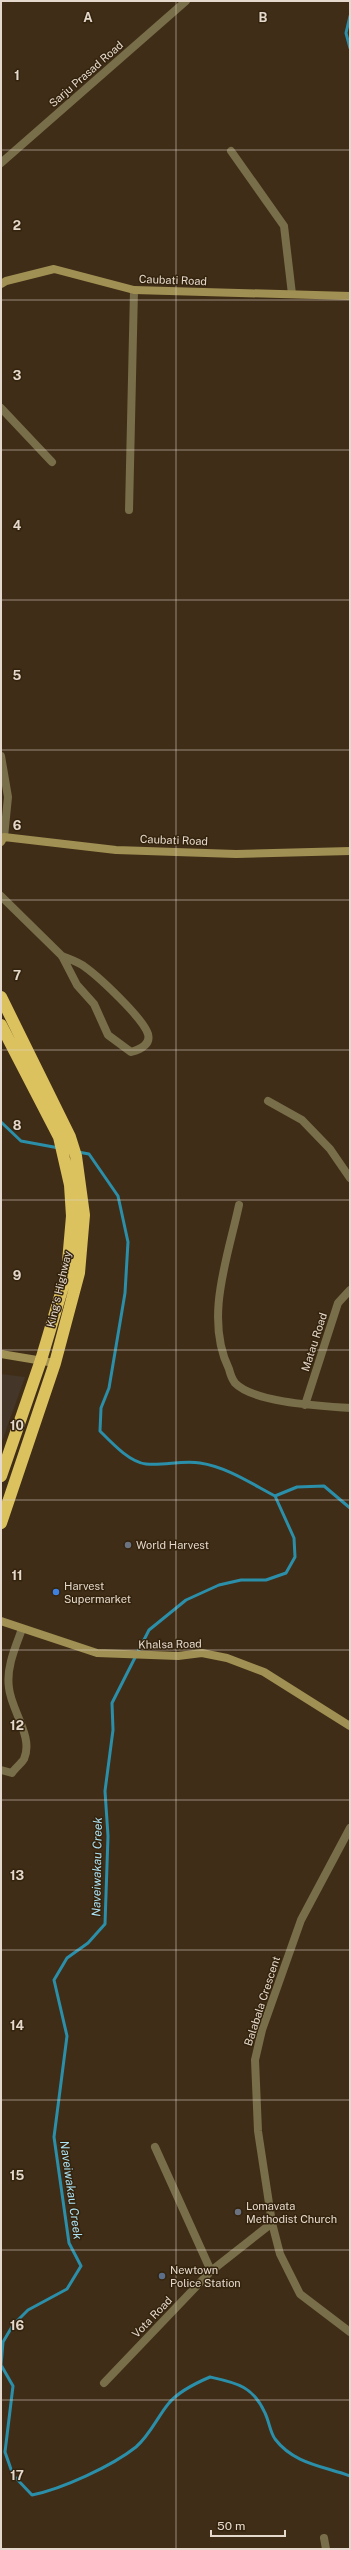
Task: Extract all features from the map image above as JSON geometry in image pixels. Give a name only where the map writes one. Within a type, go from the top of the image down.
[{"type":"highway","name":"King's Highway","points":[[1,997],[64,1137],[84,1215],[79,1273],[55,1363],[1,1523]]},
{"type":"highway","name":"King's Highway","points":[[1,1025],[64,1137]]},
{"type":"highway","name":"King's Highway","points":[[1,1476],[41,1360],[67,1273],[71,1245],[72,1208],[70,1157]]},
{"type":"street","name":"Sarju Prasad Road","points":[[1,163],[186,1]]},
{"type":"street","points":[[231,151],[284,226],[292,294]]},
{"type":"street","name":"Caubati Road","points":[[1,284],[6,281],[54,269],[134,290],[350,296]]},
{"type":"street","points":[[129,510],[134,290]]},
{"type":"street","points":[[1,408],[52,462]]},
{"type":"street","points":[[1,756],[8,797],[2,839]]},
{"type":"street","name":"Caubati Road","points":[[2,839],[116,850],[236,854],[350,851]]},
{"type":"street","points":[[1,896],[62,956],[77,985],[94,1004],[108,1035],[130,1052],[139,1050],[145,1046],[148,1040],[148,1034],[133,1012],[84,966],[62,956]]},
{"type":"street","points":[[268,1101],[302,1120],[330,1149],[350,1178]]},
{"type":"street","points":[[239,1205],[218,1300],[218,1336],[224,1360],[235,1382],[258,1395],[305,1405],[350,1408]]},
{"type":"street","name":"Matau Road","points":[[305,1405],[338,1303],[350,1290]]},
{"type":"street","points":[[1,1354],[55,1363]]},
{"type":"street","name":"Khalsa Road","points":[[1,1621],[90,1651],[143,1656],[178,1656],[202,1653],[227,1658],[264,1672],[350,1726]]},
{"type":"street","points":[[1,1770],[12,1773],[24,1758],[26,1738],[14,1709],[8,1688],[11,1661],[22,1629]]},
{"type":"street","name":"Balabala Crescent","points":[[350,1828],[300,1920],[262,2030],[255,2060],[258,2131],[272,2223],[280,2254],[300,2294],[350,2332]]},
{"type":"street","points":[[154,2147],[211,2271]]},
{"type":"street","name":"Vota Road","points":[[104,2383],[211,2271],[272,2223]]},
{"type":"street","points":[[324,2538],[326,2549]]},
{"type":"shaded area","points":[[1,1374],[25,1377],[1,1444]]},
{"type":"waterway","points":[[350,16],[346,33],[350,48]]},
{"type":"waterway","points":[[1,1122],[21,1141],[59,1148]]},
{"type":"waterway","points":[[78,1152],[89,1154],[118,1196],[128,1242],[125,1293],[109,1388],[101,1408],[100,1431],[109,1441],[133,1460],[146,1464],[193,1462],[210,1465],[239,1476],[275,1496],[297,1487],[324,1486],[350,1508]]},
{"type":"waterway","name":"Naveiwakau Creek","points":[[275,1496],[294,1538],[295,1557],[286,1573],[266,1580],[241,1580],[219,1585],[186,1600],[149,1630],[112,1703],[113,1730],[105,1791],[108,1836],[105,1924],[88,1943],[67,1958],[54,1980],[67,2036],[54,2137],[69,2243],[81,2266],[67,2289],[28,2310],[13,2325],[3,2342],[1,2365],[13,2386],[5,2452],[13,2475],[32,2495],[58,2488],[114,2462],[136,2447],[146,2437],[165,2408],[173,2399],[188,2388],[210,2377],[228,2381],[249,2391],[260,2404],[275,2439],[291,2454],[310,2463],[350,2476]]},
{"type":"place","name":"World Harvest","points":[[128,1545]]},
{"type":"place","name":"Harvest Supermarket","points":[[56,1592]]},
{"type":"place","name":"Lomavata Methodist Church","points":[[238,2212]]},
{"type":"place","name":"Newtown Police Station","points":[[162,2276]]}]
